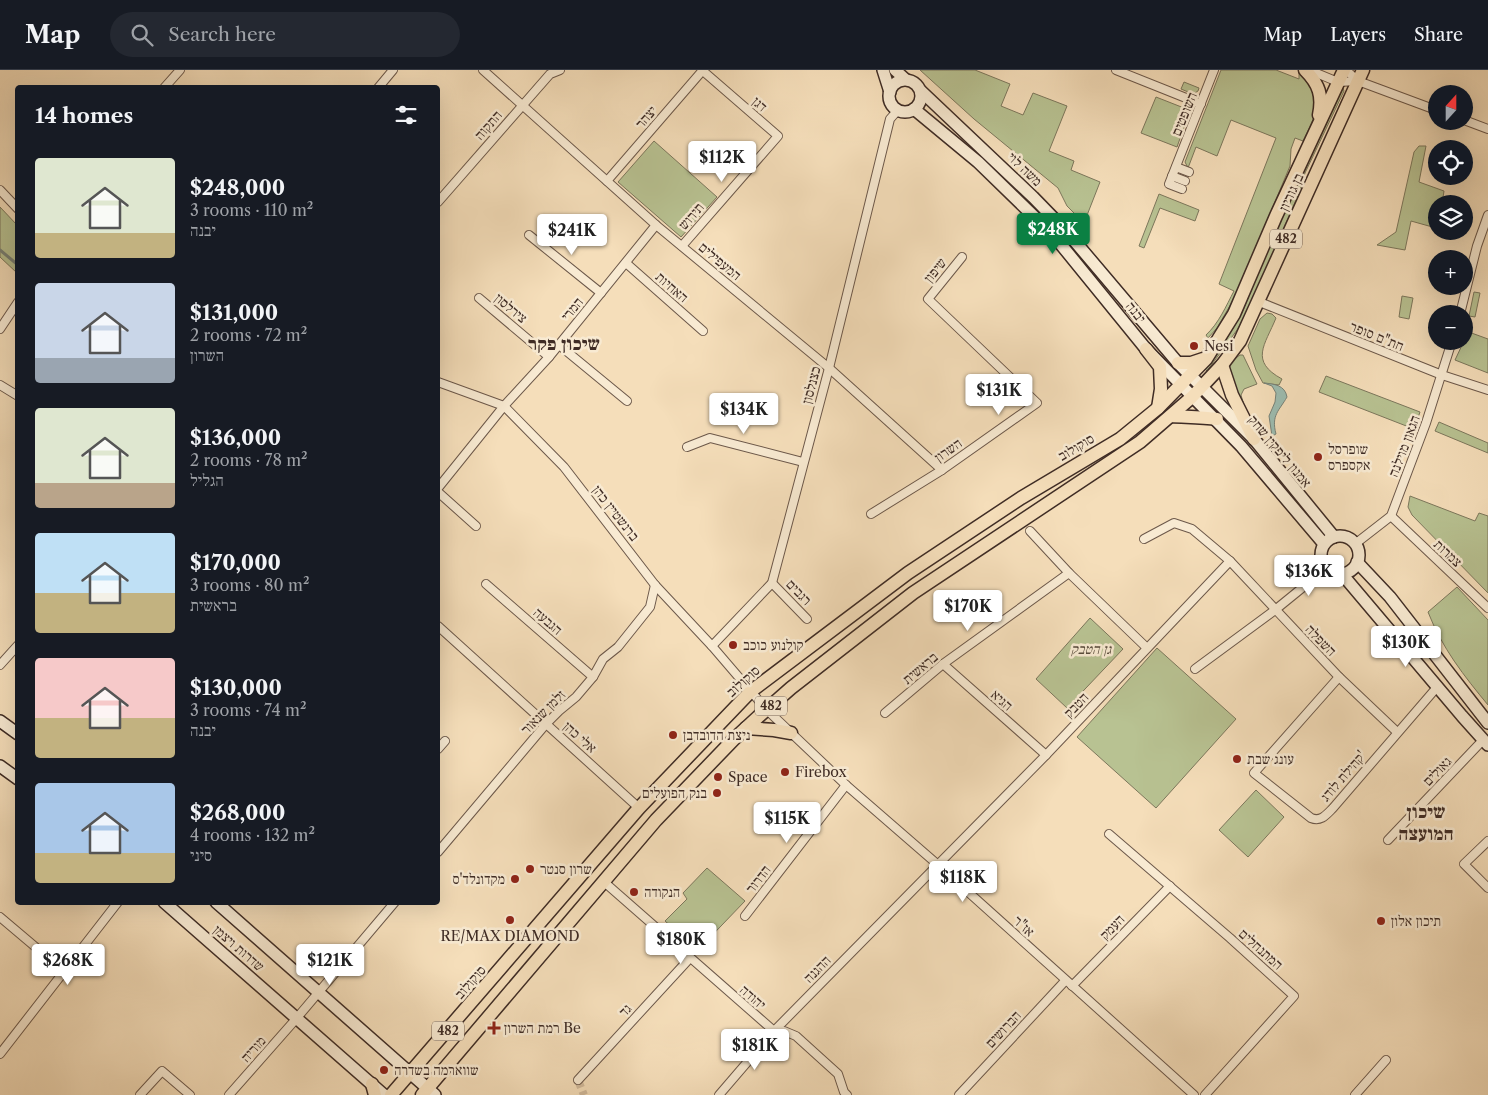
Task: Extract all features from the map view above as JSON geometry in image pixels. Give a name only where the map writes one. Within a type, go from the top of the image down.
[{"type":"main road","points":[[1305,70],[1315,84],[1322,100],[1317,128]]},
{"type":"main road","name":"בן גוריון","points":[[1189,374],[1206,359],[1234,314],[1276,216],[1345,70]]},
{"type":"main road","name":"בן גוריון","points":[[1192,397],[1222,365],[1240,341],[1361,75]]},
{"type":"main road","points":[[1146,349],[1160,367],[1161,389],[1158,408]]},
{"type":"main road","points":[[1178,363],[1191,363],[1206,359]]},
{"type":"main road","points":[[1222,365],[1232,395],[1254,439]]},
{"type":"main road","name":"סוקולוב","points":[[391,1095],[639,808],[750,692],[908,573],[1021,498],[1120,439],[1158,408],[1189,374]]},
{"type":"main road","name":"482","points":[[428,1093],[603,881],[656,820],[766,709],[912,593],[1140,442],[1192,397]]},
{"type":"main road","points":[[1171,416],[1195,418],[1199,416],[1217,419]]},
{"type":"main road","points":[[746,728],[791,733]]},
{"type":"street","points":[[167,85],[180,70]]},
{"type":"street","points":[[380,85],[393,70]]},
{"type":"street","name":"המעפילים","points":[[483,70],[656,225],[829,368],[942,470]]},
{"type":"street","name":"התקוה","points":[[440,200],[550,74],[560,70]]},
{"type":"street","name":"דגן","points":[[703,70],[778,136]]},
{"type":"street","name":"יצהר","points":[[607,181],[703,70]]},
{"type":"street","points":[[883,70],[891,102],[898,110],[903,112],[914,109],[920,102],[921,92],[915,83],[905,79],[894,70]]},
{"type":"street","points":[[1116,70],[1201,104]]},
{"type":"street","name":"השופטים","points":[[1172,176],[1214,70]]},
{"type":"street","points":[[1309,70],[1338,82],[1361,75]]},
{"type":"street","points":[[1345,70],[1361,75],[1428,106]]},
{"type":"street","points":[[890,92],[895,83],[905,79]]},
{"type":"street","name":"משה לוי","points":[[921,92],[1033,197],[1067,232],[1178,363],[1202,386]]},
{"type":"street","name":"יבנה","points":[[914,109],[978,162],[1054,236],[1146,349],[1192,397],[1217,419],[1329,541]]},
{"type":"street","name":"כצנלסון","points":[[712,646],[772,583],[829,368],[890,119],[898,110]]},
{"type":"street","points":[[1473,123],[1488,129]]},
{"type":"street","name":"תירוש","points":[[682,246],[778,136]]},
{"type":"street","points":[[1176,167],[1188,172]]},
{"type":"street","points":[[1182,190],[1169,184],[1172,176],[1185,181]]},
{"type":"street","points":[[0,190],[15,206]]},
{"type":"street","points":[[1462,305],[1477,246],[1488,215]]},
{"type":"street","name":"המרי","points":[[440,486],[504,406],[560,344],[656,225]]},
{"type":"street","points":[[530,235],[601,294]]},
{"type":"street","name":"שיפון","points":[[928,300],[962,257]]},
{"type":"street","name":"האחיות","points":[[626,263],[702,331]]},
{"type":"street","name":"צירלסון","points":[[479,298],[549,357]]},
{"type":"street","name":"השרון","points":[[871,514],[942,470],[1037,403],[928,300]]},
{"type":"street","name":"חת\"ם סופר","points":[[1257,301],[1442,375],[1488,390]]},
{"type":"street","points":[[0,328],[15,306]]},
{"type":"street","points":[[560,344],[627,401]]},
{"type":"street","name":"הגאון מוילנה","points":[[1391,516],[1426,422],[1449,350]]},
{"type":"street","name":"ברנשטיין כהן","points":[[440,383],[504,406],[564,467],[655,585],[712,646],[750,692]]},
{"type":"street","points":[[0,385],[15,394]]},
{"type":"street","name":"אמנון ליפקין שחק","points":[[1202,386],[1254,439],[1329,541]]},
{"type":"street","points":[[687,447],[710,438],[803,462]]},
{"type":"street","points":[[440,494],[476,526]]},
{"type":"street","points":[[1355,544],[1391,516]]},
{"type":"street","name":"צמרות","points":[[1391,516],[1488,608]]},
{"type":"street","points":[[1144,539],[1174,523],[1192,529],[1230,561]]},
{"type":"street","points":[[1030,531],[1069,573],[1148,648]]},
{"type":"street","points":[[1346,537],[1355,544],[1359,556],[1354,568],[1342,574],[1336,574],[1325,567],[1321,556],[1329,541],[1346,537]]},
{"type":"street","name":"השפלה","points":[[1230,561],[1339,677],[1397,732]]},
{"type":"street","name":"הטבק","points":[[937,864],[1046,755],[1230,561]]},
{"type":"street","points":[[1357,562],[1390,597],[1488,723]]},
{"type":"street","points":[[1195,669],[1275,610],[1318,575],[1325,567]]},
{"type":"street","name":"בראשית","points":[[885,713],[943,664],[1069,573]]},
{"type":"street","points":[[1342,574],[1486,742]]},
{"type":"street","name":"רגבים","points":[[772,583],[807,619]]},
{"type":"street","name":"הגבעה","points":[[486,584],[593,677]]},
{"type":"street","name":"זלמן שנאור","points":[[440,850],[546,724],[576,697],[593,677],[603,659],[618,647],[650,607],[655,585]]},
{"type":"street","name":"אלי כהן","points":[[440,628],[639,808]]},
{"type":"street","points":[[0,665],[15,648]]},
{"type":"street","name":"הגיא","points":[[943,664],[1046,755]]},
{"type":"street","name":"קהילת לודג'","points":[[1339,677],[1254,773],[1310,818],[1316,820],[1322,819],[1333,808],[1438,686]]},
{"type":"street","name":"אז\"ר","points":[[750,692],[846,785],[1072,986],[1184,1092],[1194,1095]]},
{"type":"street","points":[[0,722],[15,732]]},
{"type":"street","points":[[440,748],[446,741]]},
{"type":"street","name":"גאולים","points":[[1388,840],[1486,742]]},
{"type":"street","points":[[0,766],[15,777]]},
{"type":"street","name":"הדרור","points":[[745,916],[846,785]]},
{"type":"street","name":"המתנחלים","points":[[1109,834],[1294,996],[1205,1095]]},
{"type":"street","points":[[1488,841],[1464,864],[1488,888]]},
{"type":"street","name":"ההגנה","points":[[719,1095],[774,1031],[937,864]]},
{"type":"street","name":"יהודה","points":[[603,881],[774,1031]]},
{"type":"street","name":"העמק","points":[[1072,986],[1170,886]]},
{"type":"street","points":[[0,1054],[116,905]]},
{"type":"street","name":"שדרות ויצמן","points":[[167,905],[373,1090],[384,1095]]},
{"type":"street","name":"שדרות ויצמן","points":[[219,905],[411,1074],[428,1093]]},
{"type":"street","points":[[296,1019],[392,905]]},
{"type":"street","points":[[0,916],[65,972]]},
{"type":"street","name":"גד","points":[[578,1080],[690,958]]},
{"type":"street","name":"הברושים","points":[[959,1095],[1065,981]]},
{"type":"street","name":"מוריה","points":[[229,1095],[296,1019]]},
{"type":"street","points":[[774,1031],[784,1030],[796,1036],[838,1074],[844,1092],[848,1095]]},
{"type":"street","points":[[1355,1095],[1386,1060]]},
{"type":"street","points":[[140,1095],[162,1071],[190,1095]]},
{"type":"green space","points":[[920,70],[975,70],[1010,84],[1001,106],[1023,115],[1033,93],[1067,106],[1049,151],[1074,161],[1071,170],[1100,182],[1084,223],[1067,206],[1058,188],[974,119]]},
{"type":"green space","points":[[1221,70],[1276,70],[1299,79],[1299,72],[1306,77],[1312,86],[1317,109],[1303,141],[1295,138],[1291,149],[1290,166],[1235,297],[1217,328],[1208,338],[1206,335],[1218,320],[1234,291],[1219,284],[1276,138],[1231,120],[1217,156],[1196,147],[1188,168],[1185,162]]},
{"type":"green space","points":[[1184,82],[1199,88],[1198,91],[1193,94],[1181,89]]},
{"type":"green space","points":[[1343,88],[1344,91],[1305,173],[1300,191],[1249,307],[1237,330],[1207,371],[1205,369],[1217,355],[1242,313],[1266,252]]},
{"type":"green space","points":[[1156,97],[1184,108],[1189,113],[1177,147],[1141,133]]},
{"type":"green space","points":[[654,141],[717,197],[681,237],[618,182]]},
{"type":"green space","points":[[1419,146],[1426,146],[1419,182],[1444,191],[1443,195],[1428,195],[1428,226],[1411,221],[1405,250],[1377,245],[1396,232],[1414,152]]},
{"type":"green space","points":[[1159,194],[1199,210],[1195,221],[1160,208],[1144,248],[1139,246]]},
{"type":"green space","points":[[0,207],[15,223],[15,271],[0,257]]},
{"type":"green space","points":[[1474,292],[1480,293],[1475,317],[1473,317],[1473,305],[1471,305]]},
{"type":"green space","points":[[1402,296],[1413,298],[1409,319],[1399,317]]},
{"type":"green space","points":[[1267,313],[1272,314],[1276,318],[1264,344],[1263,359],[1266,366],[1282,379],[1279,385],[1263,383],[1256,370],[1248,346],[1260,319]]},
{"type":"green space","points":[[1473,334],[1488,339],[1488,373],[1455,360],[1460,350],[1473,350]]},
{"type":"green space","points":[[1240,355],[1243,355],[1257,384],[1244,389],[1241,395],[1243,402],[1233,383],[1230,372],[1231,363]]},
{"type":"green space","points":[[1326,376],[1420,412],[1414,429],[1319,392]]},
{"type":"green space","points":[[1439,422],[1488,443],[1488,453],[1435,431]]},
{"type":"green space","points":[[1410,496],[1475,521],[1479,513],[1488,516],[1488,593],[1412,515],[1408,507]]},
{"type":"green space","points":[[1457,587],[1488,620],[1488,705],[1447,650],[1428,612]]},
{"type":"green space","name":"גן הטבק","points":[[1090,618],[1123,649],[1067,708],[1036,679]]},
{"type":"green space","points":[[1157,648],[1236,719],[1156,808],[1077,737]]},
{"type":"green space","points":[[1256,790],[1284,817],[1248,857],[1219,830]]},
{"type":"green space","points":[[707,868],[745,901],[698,950],[665,921],[687,899],[683,893]]},
{"type":"shaded area","points":[[1264,383],[1281,388],[1287,397],[1275,418],[1276,434],[1272,436],[1269,416],[1275,402],[1276,393],[1272,386]]},
{"type":"waterway","points":[[0,250],[15,262]]},
{"type":"tunnel","points":[[578,1080],[584,1095]]},
{"type":"place","name":"Nesi","points":[[1194,346]]},
{"type":"place","name":"שופרסל אקספרס","points":[[1318,457]]},
{"type":"place","name":"קולנוע כוכב","points":[[733,645]]},
{"type":"place","name":"ניצת הדובדבן","points":[[673,735]]},
{"type":"place","name":"עונג שבת","points":[[1237,759]]},
{"type":"place","name":"Firebox","points":[[785,772]]},
{"type":"place","name":"Space","points":[[718,777]]},
{"type":"place","name":"בנק הפועלים","points":[[717,793]]},
{"type":"place","name":"שרון סנטר","points":[[530,869]]},
{"type":"place","name":"מקדונלד'ס","points":[[515,879]]},
{"type":"place","name":"הנקודה","points":[[634,892]]},
{"type":"place","name":"RE/MAX DIAMOND","points":[[510,920]]},
{"type":"place","name":"תיכון אלון","points":[[1381,921]]},
{"type":"place","name":"רמת השרון Be","points":[[494,1028]]},
{"type":"place","name":"שווארמה בשדרה","points":[[384,1070]]},
{"type":"district","name":"שיכון פקר","points":[[564,343]]},
{"type":"district","name":"שיכון המועצה","points":[[1426,822]]}]
